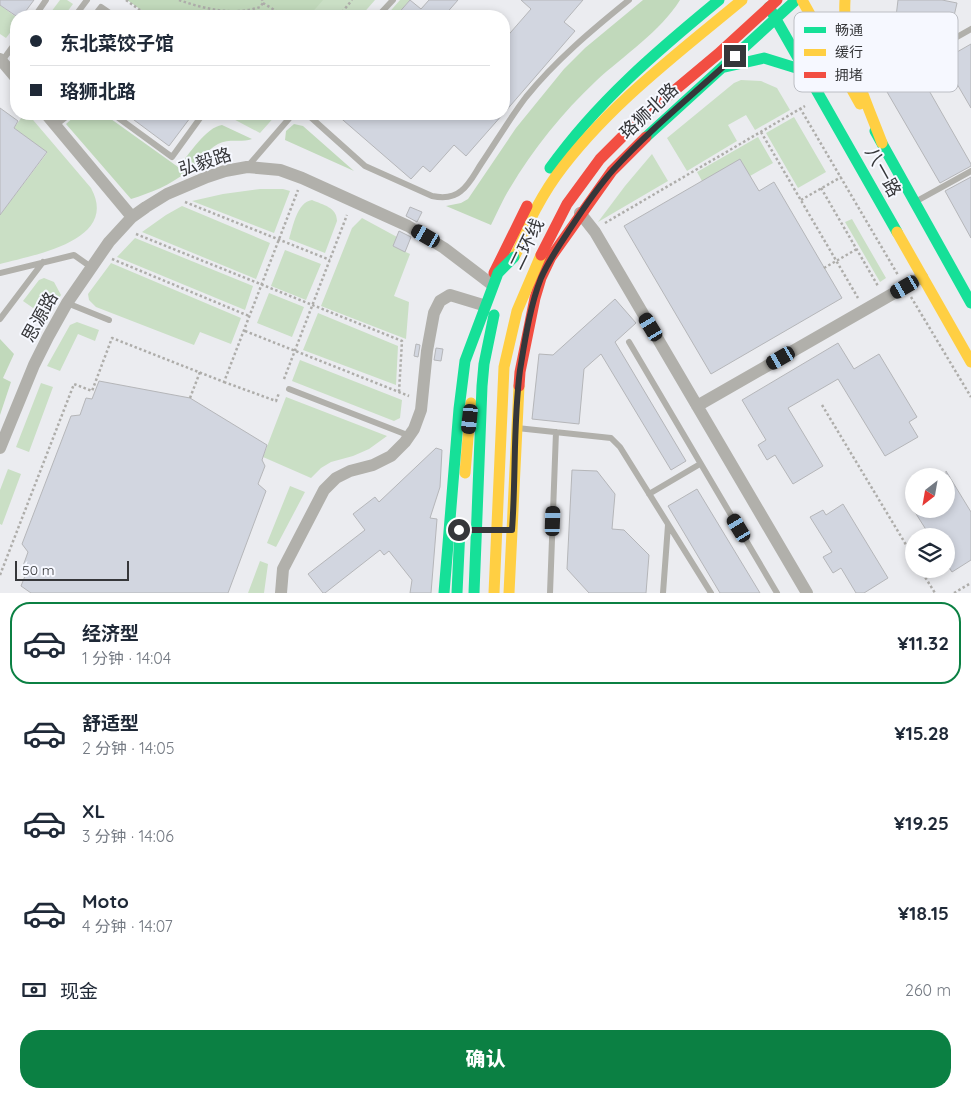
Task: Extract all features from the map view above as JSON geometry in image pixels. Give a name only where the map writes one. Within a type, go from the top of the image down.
[{"type":"main road","points":[[694,20],[704,0]]},
{"type":"main road","points":[[679,53],[697,23],[719,0]]},
{"type":"main road","name":"珞狮北路","points":[[457,593],[459,530],[479,323],[482,305],[490,283],[515,228],[538,186],[573,137],[612,94],[719,0]]},
{"type":"main road","name":"二环线","points":[[474,593],[484,364],[492,322],[504,280],[514,257],[538,204],[560,171],[599,125],[679,53],[742,0]]},
{"type":"main road","name":"八一路","points":[[765,0],[794,50]]},
{"type":"main road","name":"二环线","points":[[494,593],[504,367],[517,311],[534,267],[566,204],[600,159],[638,121],[718,54],[777,0]]},
{"type":"main road","name":"珞狮北路","points":[[509,593],[520,372],[535,298],[541,278],[551,257],[612,171],[638,144],[796,0]]},
{"type":"main road","name":"八一路","points":[[802,0],[809,12]]},
{"type":"main road","points":[[721,68],[764,58],[794,67]]},
{"type":"main road","name":"八一路","points":[[818,92],[971,362]]},
{"type":"main road","name":"八一路","points":[[853,92],[971,304]]},
{"type":"main road","points":[[863,92],[882,143]]},
{"type":"main road","points":[[444,593],[459,409],[465,362],[498,274],[514,257]]},
{"type":"main road","points":[[459,530],[512,530]]},
{"type":"street","points":[[1,60],[10,71]]},
{"type":"street","points":[[51,120],[132,217]]},
{"type":"street","name":"弘毅路","points":[[132,217],[167,194],[225,171],[247,167],[280,170],[408,226],[444,248],[490,283]]},
{"type":"street","points":[[580,214],[593,231],[807,593]]},
{"type":"street","name":"思源路","points":[[0,448],[34,365],[67,303],[100,254],[120,228],[132,217]]},
{"type":"street","points":[[697,406],[922,277]]},
{"type":"street","points":[[281,593],[283,569],[324,490],[336,478],[350,471],[373,465],[391,456],[410,436],[420,417],[432,320],[440,301],[450,295],[482,305]]},
{"type":"lane","points":[[384,10],[393,0]]},
{"type":"lane","points":[[314,120],[365,166],[432,196],[442,198],[452,196],[459,193],[469,184],[512,117],[549,72],[574,46],[629,0]]},
{"type":"lane","points":[[958,36],[971,29]]},
{"type":"lane","points":[[1,60],[10,49]]},
{"type":"lane","points":[[56,126],[63,120]]},
{"type":"lane","points":[[121,120],[172,157],[199,120]]},
{"type":"lane","points":[[247,167],[288,120]]},
{"type":"lane","points":[[915,202],[971,171]]},
{"type":"lane","points":[[0,273],[74,255],[91,267]]},
{"type":"lane","points":[[0,319],[43,262]]},
{"type":"lane","points":[[67,303],[109,320]]},
{"type":"lane","points":[[629,342],[777,593]]},
{"type":"lane","points":[[289,389],[410,436]]},
{"type":"lane","points":[[516,428],[611,438],[620,447],[711,593]]},
{"type":"lane","points":[[550,593],[556,432]]},
{"type":"lane","points":[[649,494],[700,464]]},
{"type":"lane","points":[[663,593],[668,525]]},
{"type":"path","points":[[126,0],[140,10]]},
{"type":"path","points":[[180,0],[202,7],[225,10]]},
{"type":"path","points":[[344,10],[352,0]]},
{"type":"path","points":[[241,10],[257,8],[262,2],[274,10]]},
{"type":"path","points":[[593,231],[805,106]]},
{"type":"path","points":[[800,108],[971,396]]},
{"type":"path","points":[[761,131],[865,310]]},
{"type":"path","points":[[801,200],[841,177]]},
{"type":"path","points":[[821,188],[886,298]]},
{"type":"path","points":[[224,382],[298,190]]},
{"type":"path","points":[[167,194],[330,260]]},
{"type":"path","points":[[282,384],[348,215]]},
{"type":"path","points":[[120,228],[402,342],[399,392]]},
{"type":"path","points":[[824,268],[857,249]]},
{"type":"path","points":[[100,254],[250,316]]},
{"type":"path","points":[[244,331],[422,401]]},
{"type":"path","points":[[0,575],[74,384],[92,391],[112,338],[276,401],[279,393]]},
{"type":"path","points":[[190,398],[200,372]]},
{"type":"path","points":[[822,405],[905,543]]},
{"type":"path","points":[[926,578],[935,593]]},
{"type":"path","points":[[954,593],[971,583]]},
{"type":"green space","points":[[60,0],[67,0],[73,4],[68,10],[52,10]]},
{"type":"green space","points":[[127,0],[323,0],[314,10],[141,10]]},
{"type":"green space","points":[[132,0],[375,0],[366,10],[146,10]]},
{"type":"green space","points":[[400,0],[410,0],[401,10],[391,10]]},
{"type":"green space","points":[[643,0],[680,0],[652,33],[596,81],[560,118],[519,173],[491,225],[446,206],[461,203],[468,199],[516,128],[564,69],[585,48]]},
{"type":"green space","points":[[0,5],[10,12],[10,33],[6,38],[0,34]]},
{"type":"green space","points":[[741,80],[761,81],[777,88],[790,110],[755,130],[746,115],[728,125],[737,141],[687,171],[667,138],[734,83]]},
{"type":"green space","points":[[794,117],[826,172],[798,188],[766,133]]},
{"type":"green space","points":[[20,120],[33,120],[91,188],[97,206],[94,221],[84,233],[69,243],[32,256],[0,264],[0,215],[47,153],[14,128]]},
{"type":"green space","points":[[70,120],[112,120],[178,167],[198,142],[216,127],[222,125],[252,139],[222,142],[209,150],[174,181],[131,199],[66,124]]},
{"type":"green space","points":[[235,120],[272,120],[260,133]]},
{"type":"green space","points":[[294,124],[303,126],[354,171],[285,140],[286,131]]},
{"type":"green space","points":[[758,137],[773,163],[750,176],[702,181],[697,172]]},
{"type":"green space","points":[[652,154],[668,181],[598,222],[625,186]]},
{"type":"green space","points":[[260,189],[283,189],[290,191],[274,233],[192,201],[223,194]]},
{"type":"green space","points":[[312,200],[329,207],[336,216],[337,221],[325,253],[289,239],[299,210],[303,205]]},
{"type":"green space","points":[[182,206],[270,243],[256,279],[142,232]]},
{"type":"green space","points":[[362,218],[397,237],[393,246],[410,254],[394,296],[409,302],[406,339],[321,306],[352,228]]},
{"type":"green space","points":[[852,219],[886,278],[880,282],[845,222]]},
{"type":"green space","points":[[135,238],[253,286],[245,310],[117,257]]},
{"type":"green space","points":[[285,250],[321,264],[306,300],[271,286]]},
{"type":"green space","points":[[111,263],[241,318],[231,344],[200,332],[194,345],[96,307],[89,300],[88,294]]},
{"type":"green space","points":[[44,278],[54,282],[61,295],[57,301],[47,295],[36,310],[23,301],[39,280]]},
{"type":"green space","points":[[269,293],[304,307],[292,337],[257,323]]},
{"type":"green space","points":[[318,313],[398,346],[396,385],[303,350]]},
{"type":"green space","points":[[77,322],[99,330],[95,341],[78,334],[60,371],[47,366],[70,325]]},
{"type":"green space","points":[[0,339],[14,354],[3,378],[11,382],[0,415]]},
{"type":"green space","points":[[300,360],[402,400],[400,418],[394,421],[292,381]]},
{"type":"green space","points":[[41,383],[53,387],[29,452],[16,447]]},
{"type":"green space","points":[[286,397],[387,436],[369,449],[331,462],[321,468],[311,478],[263,457]]},
{"type":"green space","points":[[8,469],[21,474],[2,525],[0,524],[0,490]]},
{"type":"green space","points":[[290,486],[305,492],[276,547],[267,543]]},
{"type":"green space","points":[[260,561],[268,564],[264,593],[248,593]]},
{"type":"building","points":[[0,0],[34,0],[26,10],[10,10],[10,12],[0,5]]},
{"type":"building","points":[[410,0],[421,9],[429,0],[458,0],[449,10],[401,10]]},
{"type":"building","points":[[521,0],[583,0],[564,22],[575,31],[510,106],[510,33],[531,9]]},
{"type":"building","points":[[898,0],[942,0],[957,3],[955,12],[897,12]]},
{"type":"building","points":[[971,44],[971,108],[958,86],[958,51]]},
{"type":"building","points":[[887,92],[930,92],[971,164],[971,166],[940,183]]},
{"type":"building","points":[[0,108],[10,115],[10,120],[18,121],[14,128],[47,152],[0,215]]},
{"type":"building","points":[[134,120],[188,120],[169,146]]},
{"type":"building","points":[[343,120],[498,120],[466,156],[454,145],[430,172],[423,166],[411,179]]},
{"type":"building","points":[[740,159],[759,191],[774,182],[842,298],[711,374],[624,226]]},
{"type":"building","points":[[971,177],[971,238],[945,191]]},
{"type":"building","points":[[410,207],[422,212],[417,222],[406,216]]},
{"type":"building","points":[[399,231],[411,237],[405,252],[393,246]]},
{"type":"building","points":[[615,299],[636,323],[615,342],[686,461],[671,470],[601,354],[584,369],[579,424],[532,419],[539,354],[553,355]]},
{"type":"building","points":[[838,343],[854,369],[879,354],[917,417],[909,422],[918,437],[885,456],[838,379],[788,408],[823,466],[793,484],[775,455],[767,460],[758,445],[766,440],[742,400]]},
{"type":"building","points":[[416,344],[420,345],[418,357],[414,356]]},
{"type":"building","points":[[436,348],[443,349],[441,361],[434,360]]},
{"type":"building","points":[[99,381],[190,398],[267,445],[262,460],[265,466],[258,484],[266,491],[228,593],[31,593],[21,586],[27,571],[23,566],[28,552],[22,544],[71,416],[80,415],[86,398],[92,399]]},
{"type":"building","points":[[436,448],[442,450],[440,487],[430,518],[437,519],[431,593],[410,593],[412,580],[389,551],[384,555],[380,550],[323,593],[308,574],[365,530],[353,514],[375,497],[379,502]]},
{"type":"building","points":[[572,470],[597,471],[615,494],[612,529],[624,530],[649,555],[646,593],[589,593],[567,569]]},
{"type":"building","points":[[955,486],[971,512],[971,560],[955,570],[955,528],[925,528],[919,518],[955,518]]},
{"type":"building","points":[[697,489],[760,593],[720,593],[668,506]]},
{"type":"building","points":[[843,504],[888,578],[864,593],[856,593],[841,568],[833,573],[823,557],[832,552],[810,517],[823,510],[826,515]]},
{"type":"traffic: fast","points":[[550,168],[588,121],[629,78],[719,0]]},
{"type":"traffic: fast","points":[[646,137],[796,0]]},
{"type":"traffic: fast","points":[[769,7],[794,51]]},
{"type":"traffic: fast","points":[[725,67],[764,58],[794,67]]},
{"type":"traffic: fast","points":[[817,92],[897,232]]},
{"type":"traffic: fast","points":[[875,131],[971,303]]},
{"type":"traffic: fast","points":[[444,593],[459,409],[465,361],[498,273],[514,257]]},
{"type":"traffic: fast","points":[[474,593],[482,386],[484,364],[494,315]]},
{"type":"traffic: fast","points":[[457,593],[460,528]]},
{"type":"traffic: slow","points":[[514,257],[529,222],[556,176],[597,127],[643,82],[742,0]]},
{"type":"traffic: slow","points":[[802,0],[809,12]]},
{"type":"traffic: slow","points":[[845,0],[845,12]]},
{"type":"traffic: slow","points":[[853,92],[860,104]]},
{"type":"traffic: slow","points":[[862,92],[882,143]]},
{"type":"traffic: slow","points":[[897,232],[971,362]]},
{"type":"traffic: slow","points":[[494,593],[504,367],[517,311],[541,255]]},
{"type":"traffic: slow","points":[[509,593],[519,386]]},
{"type":"traffic: slow","points":[[465,473],[471,403]]},
{"type":"traffic: jam","points":[[541,255],[567,204],[600,159],[638,121],[718,54],[777,0]]},
{"type":"traffic: jam","points":[[519,386],[520,372],[535,298],[541,278],[551,257],[612,171],[646,137]]},
{"type":"traffic: jam","points":[[494,273],[527,206]]},
{"type":"route","points":[[459,530],[512,530],[520,372],[531,312],[541,278],[551,257],[612,171],[638,144],[735,56]]}]
